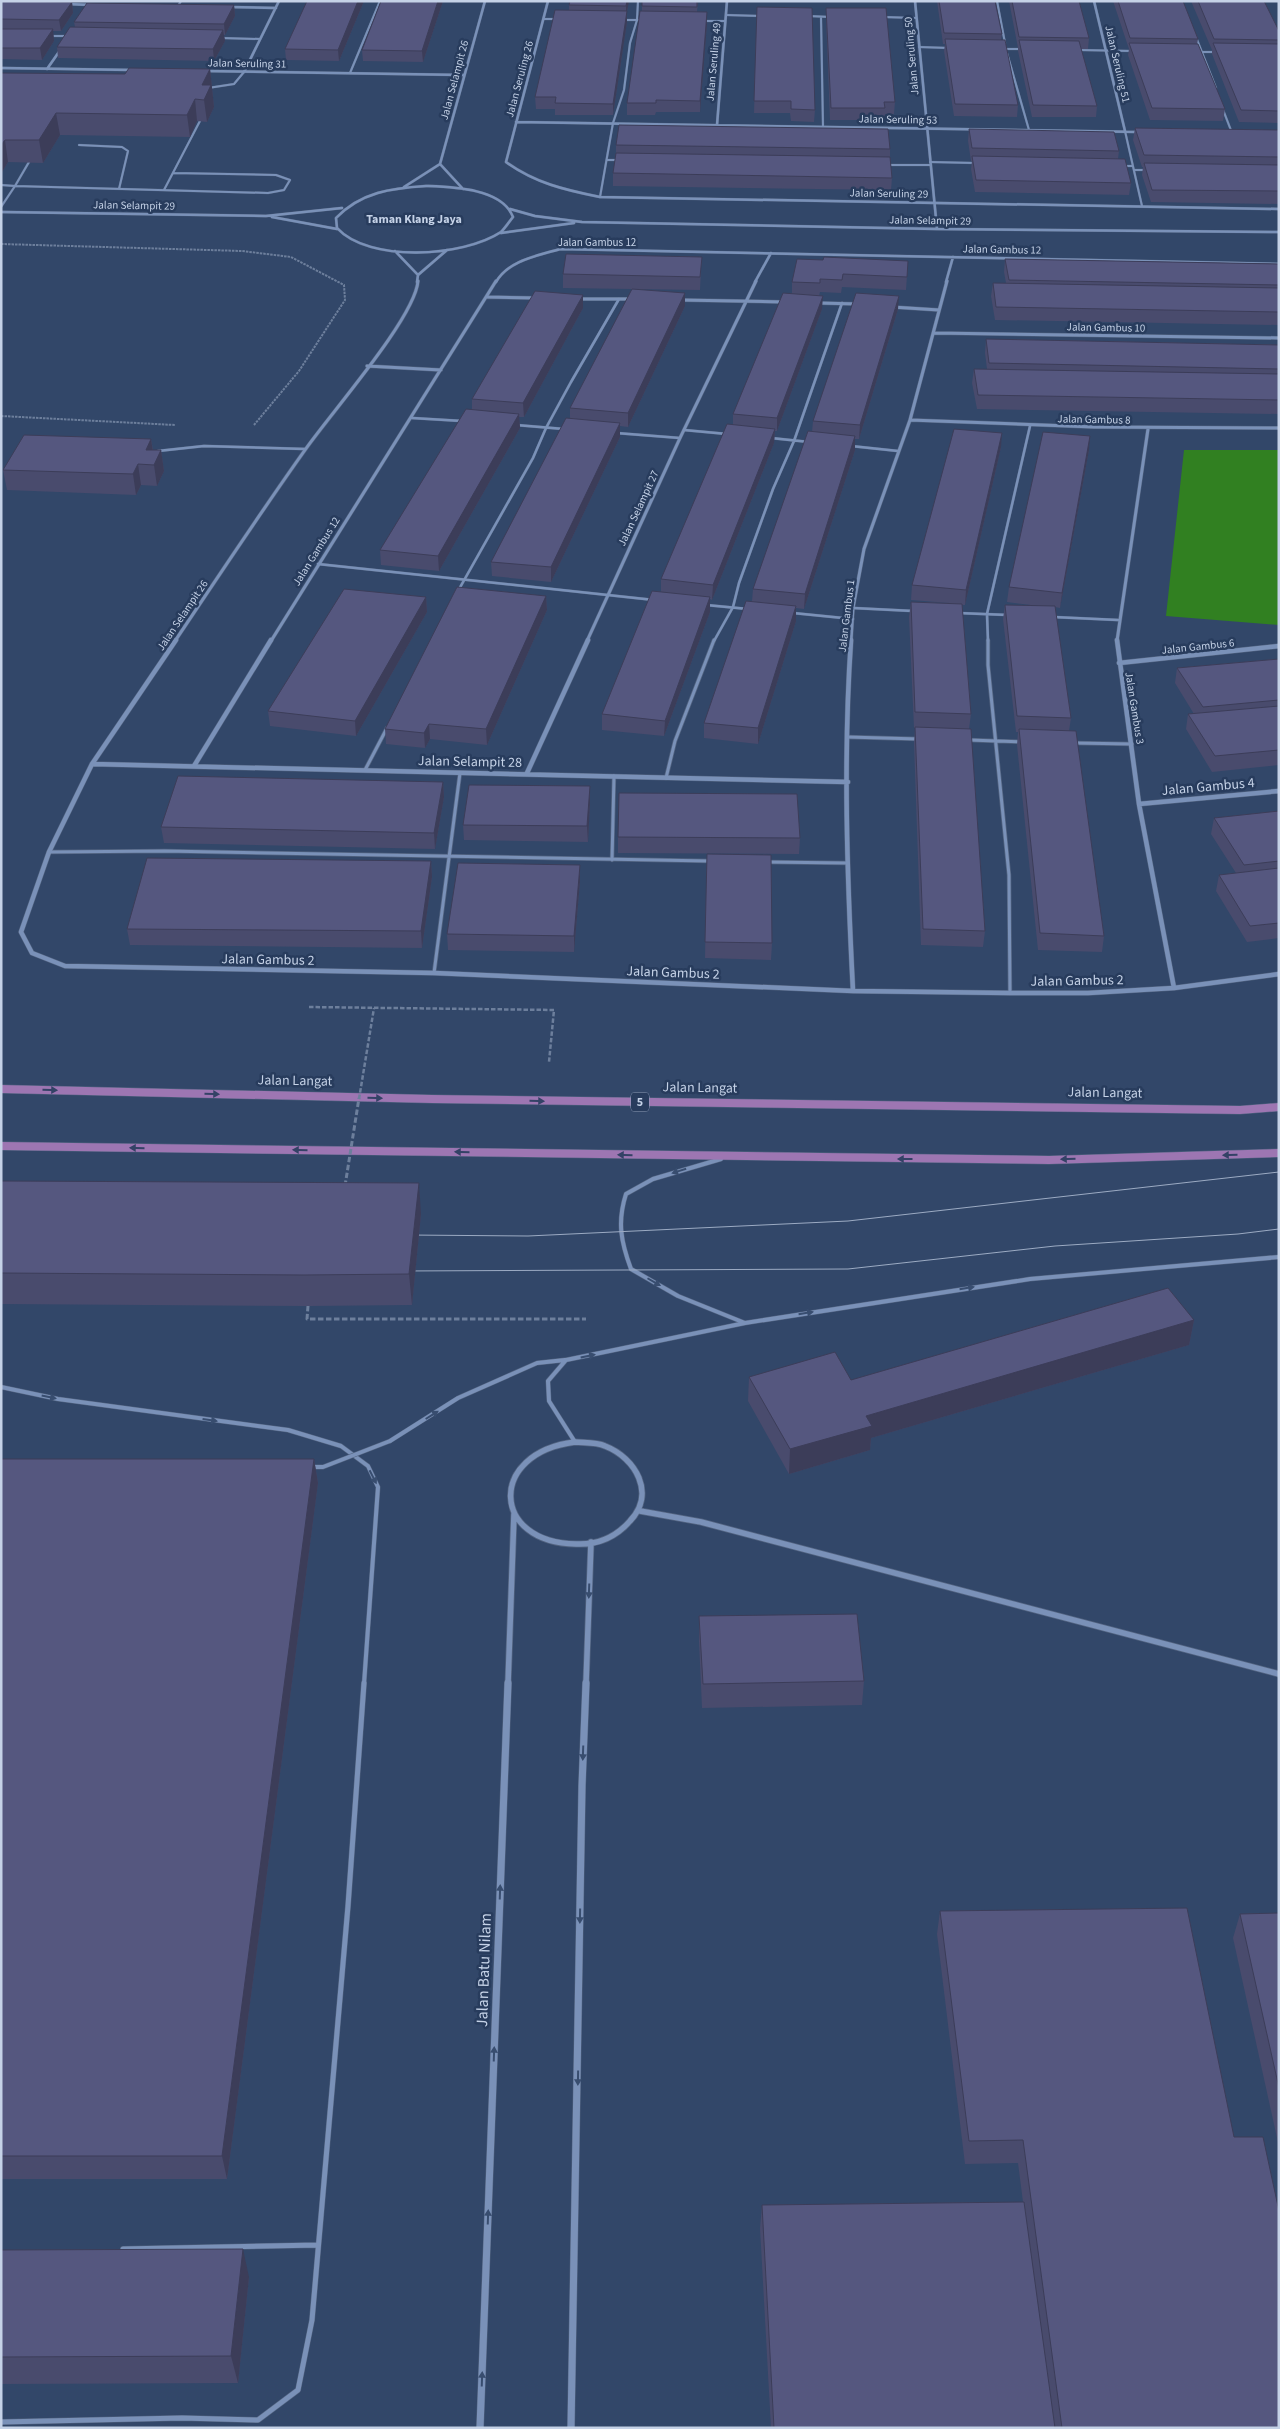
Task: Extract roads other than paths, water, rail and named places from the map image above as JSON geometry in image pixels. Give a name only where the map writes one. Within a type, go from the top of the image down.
[{"type":"highway","name":"Jalan Langat","points":[[1,1089],[472,1100],[1240,1110],[1279,1107]]},
{"type":"highway","points":[[1,1146],[1049,1160],[1279,1154]]},
{"type":"street","points":[[77,5],[79,1]]},
{"type":"street","points":[[244,72],[279,1]]},
{"type":"street","name":"Jalan Selampit 26","points":[[440,164],[463,75],[485,1]]},
{"type":"street","name":"Jalan Seruling 26","points":[[506,162],[548,1]]},
{"type":"street","name":"Jalan Seruling 49","points":[[717,125],[727,1]]},
{"type":"street","name":"Jalan Seruling 50","points":[[915,1],[937,229]]},
{"type":"street","name":"Jalan Seruling 51","points":[[1094,1],[1125,131]]},
{"type":"street","points":[[58,4],[91,5],[86,13]]},
{"type":"street","points":[[178,6],[187,6]]},
{"type":"street","points":[[224,7],[276,8]]},
{"type":"street","points":[[48,69],[70,36]]},
{"type":"street","points":[[1,68],[136,70]]},
{"type":"street","name":"Jalan Seruling 31","points":[[195,71],[463,75]]},
{"type":"street","name":"Jalan Seruling 53","points":[[516,122],[1144,132]]},
{"type":"street","points":[[1222,133],[1241,133]]},
{"type":"street","name":"Jalan Seruling 29","points":[[506,162],[524,175],[547,186],[600,197],[1279,209]]},
{"type":"street","points":[[404,187],[440,164],[463,189]]},
{"type":"street","points":[[337,229],[336,218],[342,208],[358,199],[404,187],[424,186],[463,189],[484,193],[500,200],[510,209],[513,217],[510,225],[501,233]]},
{"type":"street","name":"Jalan Selampit 29","points":[[1,212],[266,216],[342,208]]},
{"type":"street","name":"Jalan Selampit 29","points":[[510,209],[550,218],[582,222],[937,229],[1279,232]]},
{"type":"street","name":"Jalan Selampit 29","points":[[266,216],[337,229],[358,243],[395,251],[447,250],[478,244],[501,233],[582,222]]},
{"type":"street","name":"Jalan Gambus 12","points":[[194,766],[318,564],[412,418],[502,272],[525,259],[560,249],[1279,264]]},
{"type":"street","points":[[395,251],[418,275],[447,250]]},
{"type":"street","name":"Jalan Selampit 27","points":[[526,773],[680,438],[745,301],[771,253]]},
{"type":"street","name":"Jalan Gambus 1","points":[[853,991],[846,863],[848,782],[846,737],[853,608],[864,549],[910,420],[953,257]]},
{"type":"street","name":"Jalan Selampit 26","points":[[65,966],[32,953],[21,932],[49,852],[92,764],[305,449],[401,321],[417,288],[418,275]]},
{"type":"street","points":[[487,297],[544,298]]},
{"type":"street","points":[[572,298],[638,300]]},
{"type":"street","points":[[677,300],[794,302]]},
{"type":"street","points":[[813,302],[867,305]]},
{"type":"street","points":[[885,306],[939,310]]},
{"type":"street","name":"Jalan Gambus 10","points":[[934,333],[1279,338]]},
{"type":"street","points":[[367,366],[441,370]]},
{"type":"street","name":"Jalan Gambus 8","points":[[910,420],[1148,429],[1279,428]]},
{"type":"street","name":"Jalan Gambus 3","points":[[1148,429],[1118,620],[1117,638],[1133,744],[1139,804],[1174,988]]},
{"type":"street","name":"Jalan Gambus 6","points":[[1120,663],[1279,646]]},
{"type":"street","name":"Jalan Selampit 28","points":[[92,764],[848,782]]},
{"type":"street","name":"Jalan Gambus 4","points":[[1139,804],[1279,791]]},
{"type":"street","name":"Jalan Gambus 2","points":[[65,966],[434,973],[853,991],[1010,993],[1088,993],[1174,988],[1279,974]]},
{"type":"street","points":[[575,1442],[601,1445],[623,1456],[638,1472],[644,1491],[640,1511],[625,1528],[603,1540],[577,1545],[550,1541],[528,1530],[514,1514],[508,1494],[514,1474],[528,1458],[550,1446],[575,1442]]},
{"type":"street","points":[[640,1511],[701,1522],[1279,1674]]},
{"type":"street","name":"Jalan Batu Nilam","points":[[480,2428],[514,1514]]},
{"type":"street","points":[[571,2428],[582,1786],[591,1542]]},
{"type":"lane","points":[[178,6],[181,1]]},
{"type":"lane","points":[[350,74],[380,1]]},
{"type":"lane","points":[[600,197],[613,123],[624,90],[630,42],[637,20],[638,1]]},
{"type":"lane","points":[[997,1],[1006,49],[1029,130]]},
{"type":"lane","points":[[726,15],[764,16]]},
{"type":"lane","points":[[802,16],[831,17]]},
{"type":"lane","points":[[821,16],[823,127]]},
{"type":"lane","points":[[878,17],[916,18]]},
{"type":"lane","points":[[544,19],[563,19]]},
{"type":"lane","points":[[619,20],[647,20]]},
{"type":"lane","points":[[696,21],[725,21]]},
{"type":"lane","points":[[1196,35],[1216,88]]},
{"type":"lane","points":[[50,36],[70,36]]},
{"type":"lane","points":[[213,38],[260,39]]},
{"type":"lane","points":[[919,47],[958,48]]},
{"type":"lane","points":[[996,49],[1026,49]]},
{"type":"lane","points":[[1075,50],[1134,51]]},
{"type":"lane","points":[[1193,52],[1222,52]]},
{"type":"lane","points":[[207,88],[234,84],[244,72]]},
{"type":"lane","points":[[214,93],[217,88]]},
{"type":"lane","points":[[1222,106],[1232,133]]},
{"type":"lane","points":[[164,190],[202,117]]},
{"type":"lane","points":[[1125,131],[1142,206]]},
{"type":"lane","points":[[79,145],[122,147],[128,151],[119,188]]},
{"type":"lane","points":[[606,160],[626,160]]},
{"type":"lane","points":[[1,207],[29,162]]},
{"type":"lane","points":[[884,164],[978,163]]},
{"type":"lane","points":[[1114,166],[1153,170]]},
{"type":"lane","points":[[1,186],[278,193],[284,190],[290,180],[276,175],[173,173]]},
{"type":"lane","points":[[455,597],[532,458],[546,428],[619,299]]},
{"type":"lane","points":[[666,778],[675,742],[711,646],[733,607],[773,489],[794,441],[842,303]]},
{"type":"lane","points":[[412,418],[469,422]]},
{"type":"lane","points":[[508,425],[565,429]]},
{"type":"lane","points":[[1010,993],[1009,875],[988,665],[988,614],[998,557],[1030,426]]},
{"type":"lane","points":[[684,430],[730,434]]},
{"type":"lane","points":[[613,433],[680,438]]},
{"type":"lane","points":[[767,438],[813,442]]},
{"type":"lane","points":[[842,445],[898,451]]},
{"type":"lane","points":[[152,452],[204,446],[305,449]]},
{"type":"lane","points":[[318,564],[656,600]]},
{"type":"lane","points":[[704,604],[752,609]]},
{"type":"lane","points":[[853,608],[920,611]]},
{"type":"lane","points":[[789,612],[853,619]]},
{"type":"lane","points":[[949,612],[1016,615]]},
{"type":"lane","points":[[1044,616],[1118,620]]},
{"type":"lane","points":[[365,770],[387,727]]},
{"type":"lane","points":[[846,737],[926,739]]},
{"type":"lane","points":[[966,740],[1026,742]]},
{"type":"lane","points":[[1064,742],[1133,744]]},
{"type":"lane","points":[[434,973],[460,773]]},
{"type":"lane","points":[[612,860],[614,776]]},
{"type":"lane","points":[[49,852],[165,851],[716,861]]},
{"type":"lane","points":[[764,862],[846,863]]},
{"type":"lane","points":[[726,1157],[653,1179],[626,1194],[619,1213],[618,1234],[631,1269],[678,1296],[746,1323]]},
{"type":"lane","points":[[304,1467],[323,1468],[390,1441],[458,1398],[537,1363],[566,1360],[746,1323],[1030,1278],[1279,1257]]},
{"type":"lane","points":[[566,1360],[548,1381],[549,1401],[575,1442]]},
{"type":"lane","points":[[1,1387],[58,1399],[288,1430],[341,1446],[368,1466],[378,1487],[348,1906],[312,2320],[298,2390],[258,2420],[182,2418],[1,2422]]},
{"type":"lane","points":[[120,2250],[318,2245]]},
{"type":"tram line","points":[[406,1235],[528,1236],[848,1221],[1279,1172]]},
{"type":"tram line","points":[[401,1271],[848,1269],[1055,1246],[1238,1234],[1279,1229]]},
{"type":"district","name":"Taman Klang Jaya","points":[[414,219]]}]
